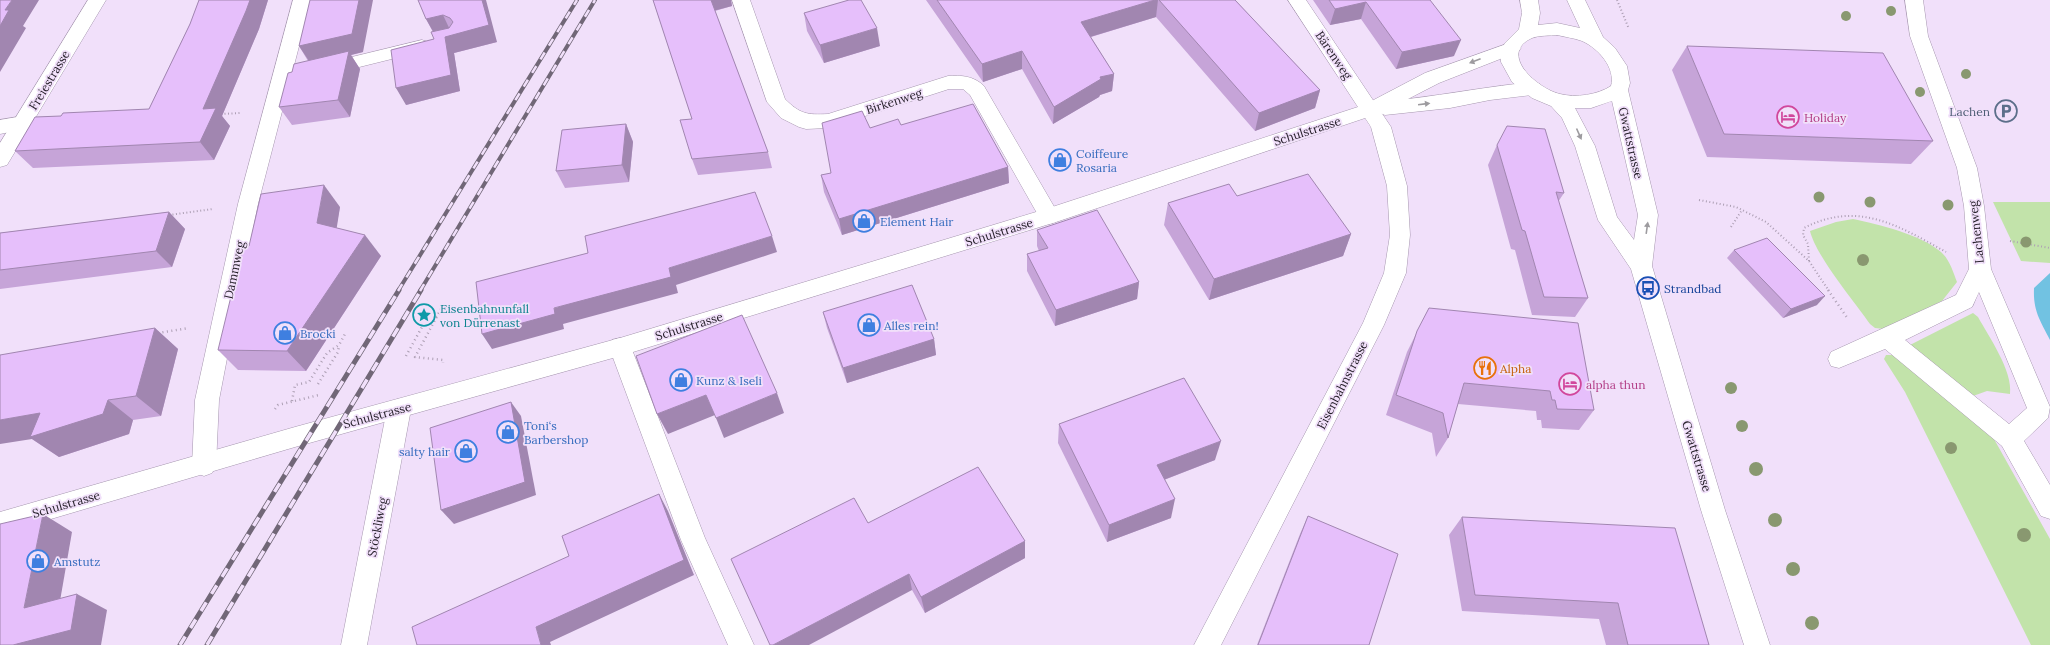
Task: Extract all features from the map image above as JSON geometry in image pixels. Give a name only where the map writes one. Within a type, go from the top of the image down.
[{"type":"street","name":"Freiestrasse","points":[[0,160],[97,0]]},
{"type":"street","name":"Dammweg","points":[[204,465],[207,400],[248,204],[274,111],[298,76],[302,0]]},
{"type":"street","name":"Birkenweg","points":[[741,0],[777,102],[788,113],[806,122],[828,121],[948,83],[961,82],[971,84],[1049,216]]},
{"type":"street","name":"Bärenweg","points":[[1297,0],[1372,110]]},
{"type":"street","points":[[1528,32],[1531,13],[1529,0]]},
{"type":"street","points":[[1576,0],[1582,17],[1596,41]]},
{"type":"street","name":"Lachenweg","points":[[1914,0],[1919,36],[1966,168],[1974,206],[1980,269],[2040,412],[2010,439]]},
{"type":"street","points":[[1557,29],[1577,33],[1596,41],[1609,52],[1618,66],[1621,83],[1619,90],[1611,95],[1591,101],[1558,101],[1533,89],[1519,77],[1510,62],[1509,52],[1518,40],[1528,32],[1557,29]]},
{"type":"street","points":[[298,76],[435,43]]},
{"type":"street","name":"Schulstrasse","points":[[0,523],[620,347],[1049,216],[1372,110],[1432,78],[1512,48]]},
{"type":"street","name":"Schulstrasse","points":[[1372,110],[1450,100],[1490,93],[1533,89]]},
{"type":"street","name":"Gwattstrasse","points":[[1619,90],[1648,216],[1641,266]]},
{"type":"street","name":"Gwattstrasse","points":[[1558,101],[1570,115],[1585,146],[1608,220],[1641,266],[1713,510],[1757,645]]},
{"type":"street","name":"Eisenbahnstrasse","points":[[1207,645],[1373,326],[1395,273],[1400,235],[1397,186],[1385,136],[1372,110]]},
{"type":"street","points":[[0,127],[23,123]]},
{"type":"street","points":[[1839,359],[1964,301],[1980,269]]},
{"type":"street","points":[[1886,338],[2010,439],[2050,508]]},
{"type":"street","points":[[620,347],[693,540],[741,645]]},
{"type":"street","name":"Stöckliweg","points":[[354,645],[399,409]]},
{"type":"path","points":[[1611,0],[1617,0]]},
{"type":"path","points":[[219,114],[274,111]]},
{"type":"path","points":[[1699,200],[1719,203],[1742,210],[1766,222],[1809,260],[1866,347]]},
{"type":"path","points":[[163,216],[248,204]]},
{"type":"path","points":[[1732,227],[1742,210]]},
{"type":"path","points":[[1809,260],[1808,244],[1803,235],[1804,228],[1814,221],[1836,216],[1862,216],[1890,222],[1980,269]]},
{"type":"path","points":[[1976,235],[2050,248]]},
{"type":"path","points":[[441,309],[415,357],[443,360]]},
{"type":"path","points":[[424,315],[437,317]]},
{"type":"path","points":[[406,356],[428,316]]},
{"type":"path","points":[[154,334],[223,322]]},
{"type":"path","points":[[318,384],[338,352],[339,345],[345,334]]},
{"type":"path","points":[[292,402],[295,385],[309,382],[328,353],[339,345]]},
{"type":"green space","points":[[1993,202],[2050,202],[2050,263],[2021,261]]},
{"type":"green space","points":[[1853,219],[1911,235],[1933,246],[1947,259],[1957,282],[1942,301],[1884,329],[1875,328],[1870,324],[1827,265],[1810,231],[1836,222]]},
{"type":"green space","points":[[1973,313],[1978,317],[1999,354],[2008,375],[2010,394],[1987,391],[1973,396],[1906,347]]},
{"type":"green space","points":[[1886,355],[1894,355],[1994,439],[2050,539],[2050,645],[2031,645],[1905,392],[1884,359]]},
{"type":"water","points":[[2050,273],[2050,340],[2040,321],[2036,309],[2034,288]]},
{"type":"building","points":[[0,0],[12,0],[5,10],[9,10],[0,26]]},
{"type":"building","points":[[199,0],[250,0],[203,109],[216,108],[200,142],[15,151],[35,117],[61,116],[63,113],[149,109],[190,24]]},
{"type":"building","points":[[310,0],[359,0],[352,34],[299,46]]},
{"type":"building","points":[[418,0],[482,0],[489,25],[445,37],[451,75],[396,88],[391,50],[434,39],[431,32],[449,28],[453,22],[450,18],[443,15],[426,19]]},
{"type":"building","points":[[653,0],[711,0],[768,152],[692,159],[680,120],[692,119]]},
{"type":"building","points":[[849,0],[861,0],[877,28],[820,45],[804,13]]},
{"type":"building","points":[[937,0],[1155,0],[1081,22],[1114,74],[1100,77],[1101,79],[1054,107],[1022,51],[982,64]]},
{"type":"building","points":[[1159,0],[1235,0],[1320,90],[1259,113]]},
{"type":"building","points":[[1329,0],[1430,0],[1461,40],[1402,52],[1366,2],[1335,9]]},
{"type":"building","name":"Holiday","points":[[1687,46],[1883,53],[1933,141],[1724,134]]},
{"type":"building","points":[[349,51],[338,100],[279,107],[288,73],[292,72],[294,64]]},
{"type":"building","points":[[973,104],[1008,167],[839,219],[821,175],[831,173],[822,123],[862,111],[870,128],[898,119],[901,125]]},
{"type":"building","points":[[626,124],[622,165],[556,171],[562,130]]},
{"type":"building","points":[[1507,126],[1545,129],[1564,193],[1556,192],[1588,298],[1544,297],[1525,231],[1522,230],[1497,145]]},
{"type":"building","points":[[1308,174],[1351,234],[1214,279],[1168,203],[1229,184],[1237,196]]},
{"type":"building","points":[[324,185],[317,223],[365,235],[287,351],[218,350],[243,247],[249,246],[261,194]]},
{"type":"building","points":[[755,192],[772,236],[669,268],[671,277],[554,308],[555,314],[482,334],[476,282],[588,253],[585,236]]},
{"type":"building","points":[[1097,210],[1139,282],[1056,310],[1027,254],[1048,248],[1037,230]]},
{"type":"building","points":[[169,212],[156,251],[0,270],[0,233]]},
{"type":"building","points":[[1767,238],[1825,296],[1791,309],[1734,250]]},
{"type":"building","points":[[912,285],[934,339],[843,368],[823,312]]},
{"type":"building","name":"Alpha","points":[[1429,308],[1578,323],[1594,410],[1557,409],[1555,400],[1552,400],[1550,391],[1464,383],[1448,438],[1443,413],[1396,395],[1417,331]]},
{"type":"building","points":[[742,315],[777,393],[716,418],[706,395],[657,414],[636,356]]},
{"type":"building","points":[[155,328],[136,396],[108,400],[103,414],[30,437],[40,413],[0,420],[0,355]]},
{"type":"building","points":[[1184,378],[1221,441],[1157,465],[1175,499],[1109,525],[1059,424]]},
{"type":"building","points":[[511,402],[525,482],[441,510],[430,428]]},
{"type":"building","points":[[978,467],[1025,541],[921,597],[909,574],[773,645],[770,645],[731,559],[854,498],[868,523]]},
{"type":"building","points":[[659,494],[684,560],[536,627],[541,645],[417,645],[412,627],[569,556],[562,536]]},
{"type":"building","points":[[43,514],[24,608],[77,594],[71,630],[13,645],[0,645],[0,524]]},
{"type":"building","points":[[1308,516],[1398,554],[1369,645],[1258,645]]},
{"type":"building","points":[[1462,517],[1675,528],[1709,645],[1628,645],[1618,603],[1475,595]]},
{"type":"railway","points":[[398,291],[577,0]]},
{"type":"railway","points":[[420,291],[595,0]]},
{"type":"railway","points":[[180,645],[399,290]]},
{"type":"railway","points":[[207,645],[421,290]]},
{"type":"place","name":"Lachen","points":[[2006,111]]},
{"type":"place","name":"Holiday","points":[[1788,117]]},
{"type":"place","name":"Coiffeure Rosaria","points":[[1060,160]]},
{"type":"place","name":"Element Hair","points":[[864,221]]},
{"type":"place","name":"Strandbad","points":[[1648,288]]},
{"type":"place","name":"Eisenbahnunfall von Dürrenast","points":[[424,315]]},
{"type":"place","name":"Alles rein!","points":[[869,325]]},
{"type":"place","name":"Brocki","points":[[285,333]]},
{"type":"place","name":"Alpha","points":[[1485,368]]},
{"type":"place","name":"Kunz & Iseli","points":[[681,380]]},
{"type":"place","name":"alpha thun","points":[[1570,384]]},
{"type":"place","name":"Toni‘s Barbershop","points":[[508,432]]},
{"type":"place","name":"salty hair","points":[[466,451]]},
{"type":"place","name":"Amstutz","points":[[38,561]]}]
